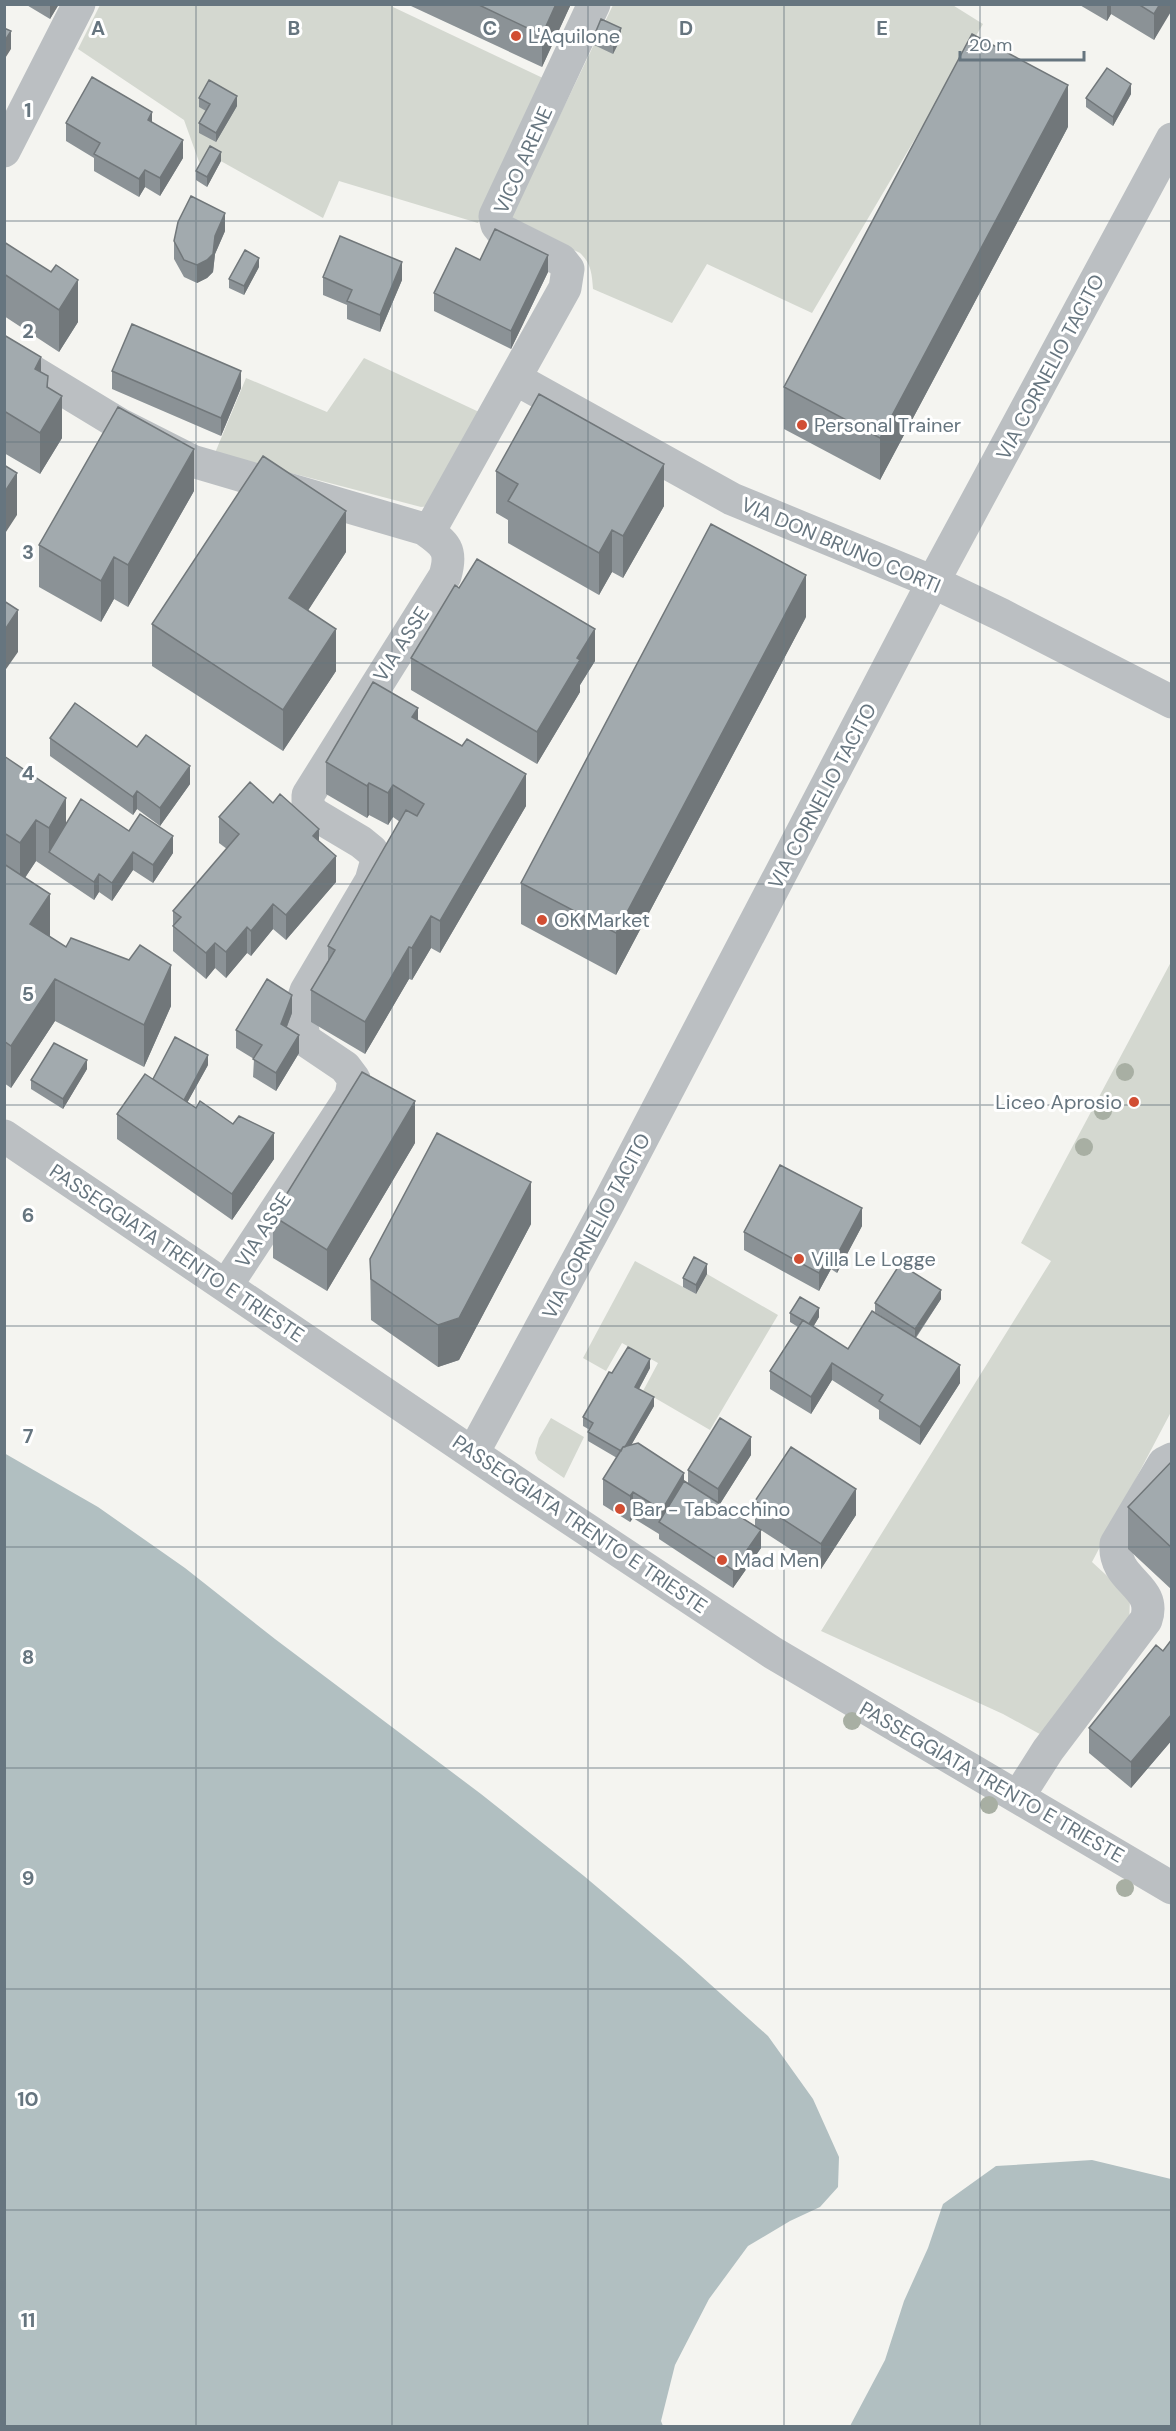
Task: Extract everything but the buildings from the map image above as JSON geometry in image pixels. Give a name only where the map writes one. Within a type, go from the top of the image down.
[{"type":"street","points":[[4,151],[79,4]]},
{"type":"street","name":"VICO ARENE","points":[[516,379],[565,288],[568,269],[561,260],[501,230],[495,216],[594,4]]},
{"type":"street","name":"VIA CORNELIO TACITO","points":[[474,1453],[608,1204],[933,582],[1172,139]]},
{"type":"street","points":[[4,354],[121,425],[192,461],[424,529],[434,523],[516,379]]},
{"type":"street","name":"VIA DON BRUNO CORTI","points":[[516,379],[732,499],[933,582],[1172,702]]},
{"type":"street","name":"VIA ASSE","points":[[226,1286],[351,1096],[354,1079],[345,1067],[305,1040],[300,1011],[306,991],[371,881],[377,860],[372,851],[361,842],[314,814],[308,806],[308,795],[445,576],[450,560],[442,542],[424,529]]},
{"type":"street","name":"PASSEGGIATA TRENTO E TRIESTE","points":[[4,1136],[773,1653],[1172,1888]]},
{"type":"street","points":[[1018,1797],[1048,1750],[1146,1620],[1150,1609],[1148,1599],[1119,1565],[1115,1556],[1116,1544],[1164,1463],[1172,1459]]},
{"type":"shaded area","points":[[951,4],[983,24],[812,313],[707,264],[672,323],[593,289],[590,269],[580,253],[510,219],[613,5]]},
{"type":"shaded area","points":[[100,5],[393,5],[547,80],[478,223],[339,181],[323,218],[210,155],[202,170],[184,120],[78,49]]},
{"type":"shaded area","points":[[364,358],[479,412],[430,506],[421,507],[215,453],[246,378],[327,412]]},
{"type":"shaded area","points":[[1171,962],[1171,1412],[1092,1562],[1130,1597],[1129,1629],[1047,1738],[1003,1714],[821,1631],[1051,1261],[1021,1243]]},
{"type":"shaded area","points":[[635,1261],[696,1294],[707,1274],[778,1315],[710,1430],[643,1391],[658,1363],[622,1343],[606,1371],[583,1358]]},
{"type":"shaded area","points":[[551,1418],[584,1437],[564,1478],[538,1460],[535,1453],[539,1438]]},
{"type":"shaded area","points":[[4,1453],[98,1507],[185,1568],[275,1639],[481,1794],[584,1876],[768,2036],[813,2099],[839,2157],[838,2187],[820,2207],[790,2221],[748,2246],[709,2299],[675,2365],[661,2421],[663,2426],[5,2426]]},
{"type":"shaded area","points":[[1092,2160],[1171,2179],[1171,2426],[850,2426],[885,2360],[904,2301],[928,2248],[943,2204],[996,2166]]},
{"type":"place","name":"L'Aquilone","points":[[516,36]]},
{"type":"place","name":"Personal Trainer","points":[[802,425]]},
{"type":"place","name":"OK Market","points":[[542,920]]},
{"type":"place","name":"Liceo Aprosio","points":[[1134,1102]]},
{"type":"place","name":"Villa Le Logge","points":[[799,1259]]},
{"type":"place","name":"Bar - Tabacchino","points":[[620,1509]]},
{"type":"place","name":"Mad Men","points":[[722,1560]]}]
